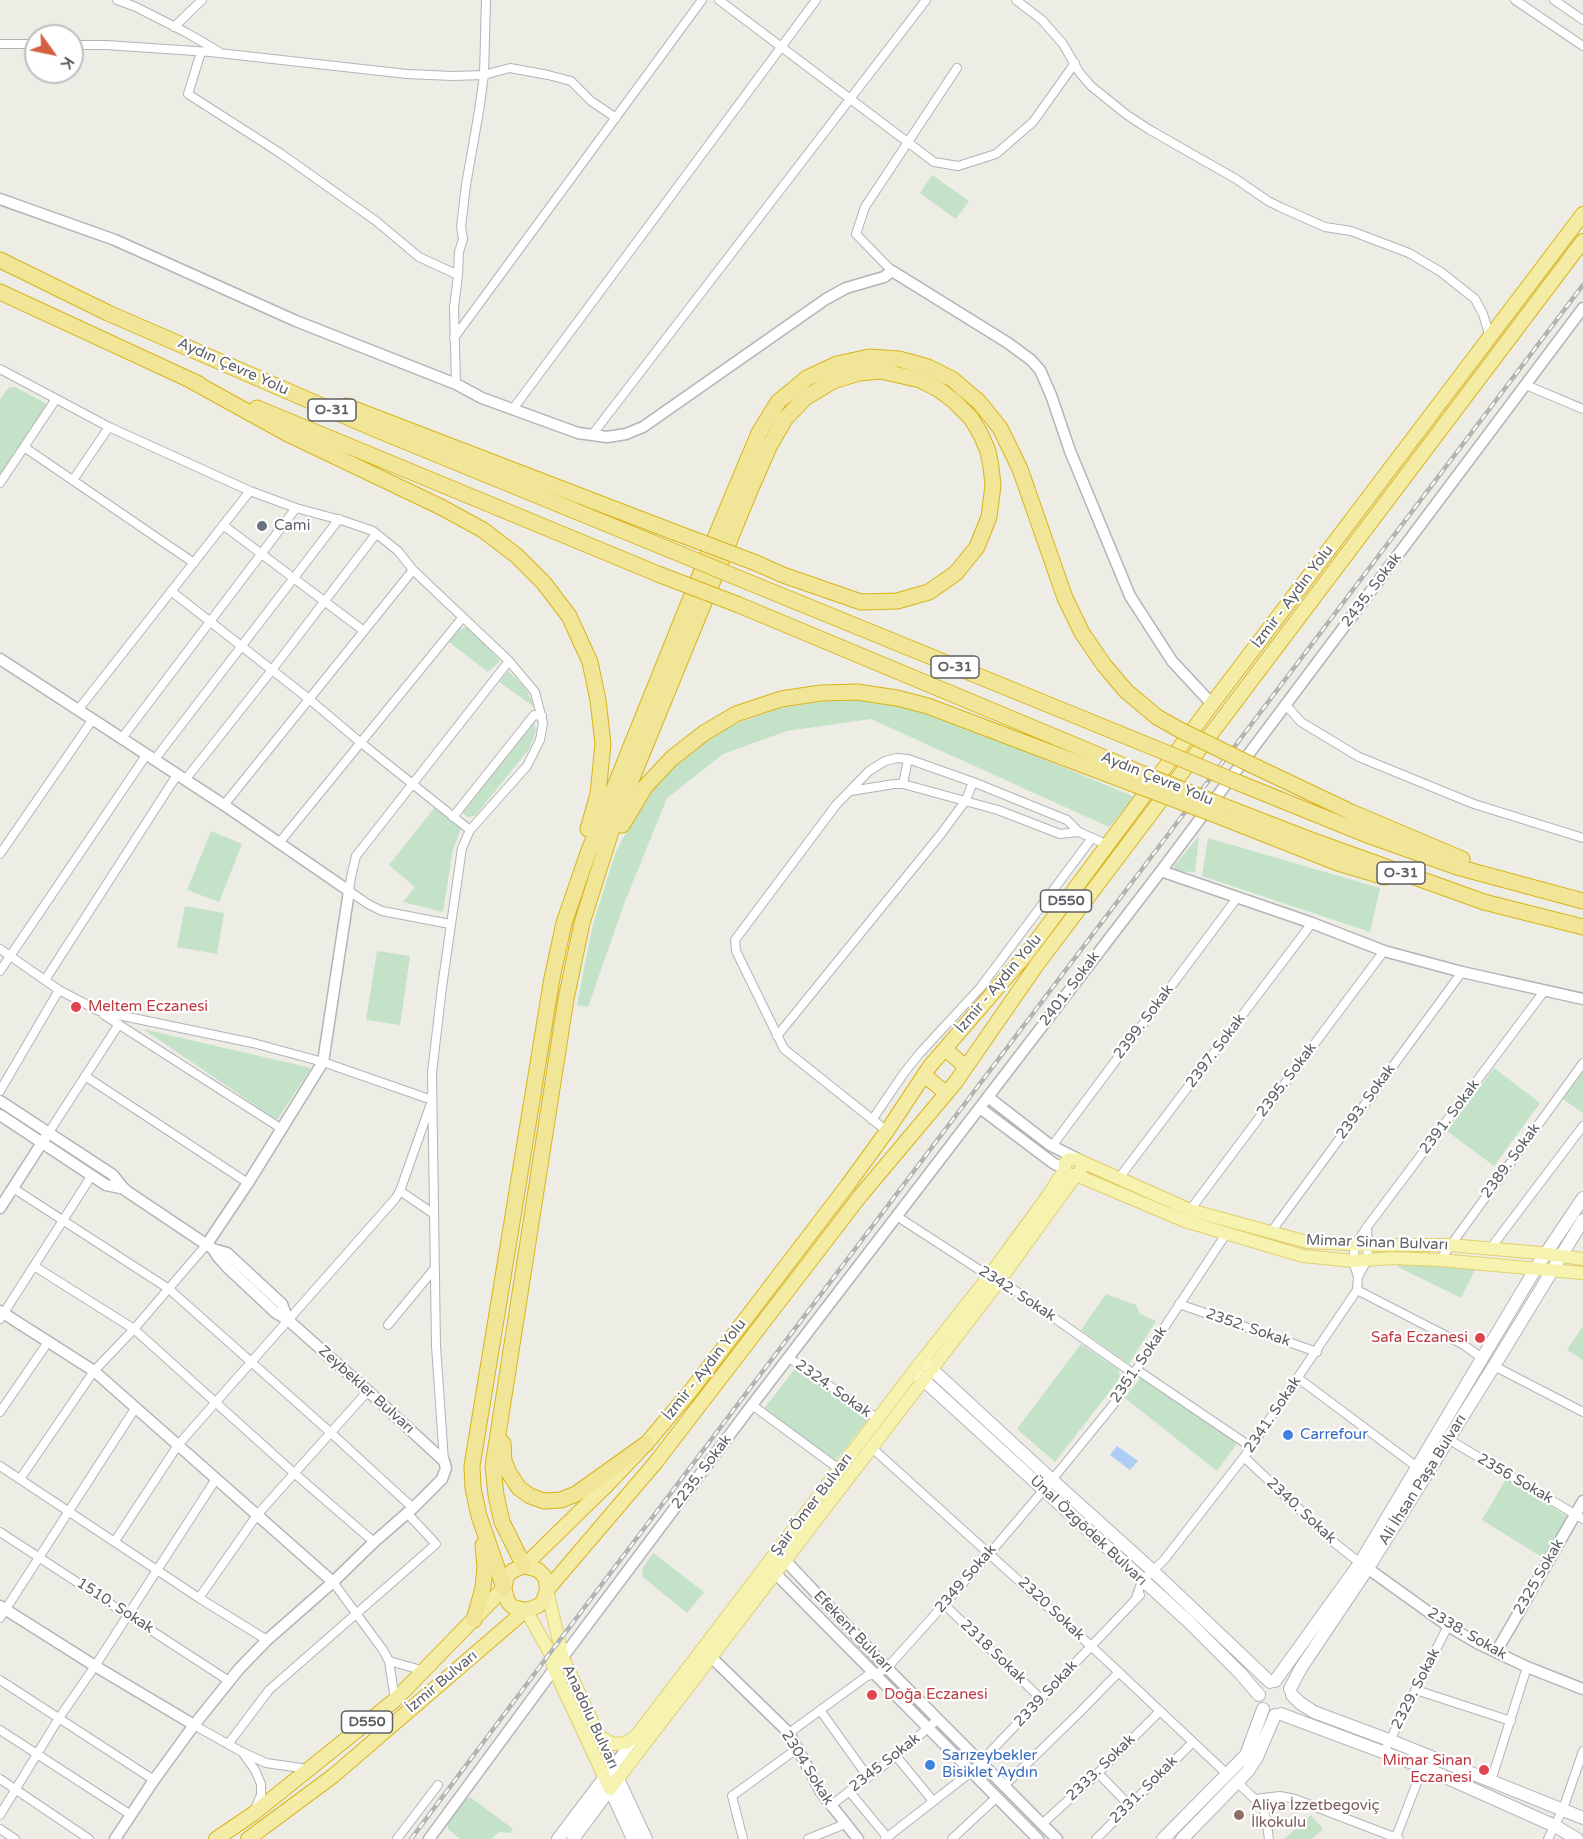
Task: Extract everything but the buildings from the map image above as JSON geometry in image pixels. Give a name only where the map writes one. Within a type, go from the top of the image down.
[{"type":"highway","name":"İzmir - Aydın Yolu","points":[[504,1588],[507,1576],[524,1566],[606,1486],[646,1444],[697,1383],[886,1131],[924,1075],[1025,956],[1212,704],[1583,214]]},
{"type":"highway","name":"İzmir - Aydın Yolu","points":[[547,1590],[656,1462],[861,1195],[966,1067],[1036,966],[1583,241]]},
{"type":"highway","name":"Aydın Çevre Yolu","points":[[0,260],[108,313],[386,434],[1370,836],[1457,867],[1583,900]]},
{"type":"highway","name":"Aydın Çevre Yolu","points":[[0,292],[190,380],[658,574],[739,605],[1141,780],[1220,811],[1311,840],[1484,902],[1583,927]]},
{"type":"highway","points":[[199,352],[419,434],[674,532],[756,563],[783,575],[861,602],[897,601],[929,592],[956,573],[977,547],[989,518],[993,485],[991,467],[984,443],[971,418],[938,389],[920,380],[881,371],[859,373],[833,381],[805,398],[785,420],[770,445],[751,488],[614,822],[582,923],[566,999],[493,1466],[495,1495],[502,1522],[524,1566],[538,1570],[544,1576],[548,1585],[547,1590]]},
{"type":"highway","points":[[564,923],[588,853],[759,433],[778,402],[807,378],[837,364],[868,357],[899,359],[928,367],[951,379],[979,402],[1000,428],[1020,470],[1065,598],[1082,633],[1104,665],[1126,691],[1157,717],[1351,812],[1528,887]]},
{"type":"highway","points":[[190,380],[286,433],[441,507],[483,530],[524,562],[543,582],[570,616],[590,662],[598,700],[603,744],[598,794],[552,978],[472,1466],[473,1488],[485,1567],[483,1588],[474,1620]]},
{"type":"highway","points":[[597,873],[645,787],[671,759],[704,733],[736,714],[781,699],[821,693],[857,692],[897,698],[928,706],[1141,780]]},
{"type":"highway","points":[[945,1049],[966,1067]]},
{"type":"highway","points":[[924,1075],[946,1093]]},
{"type":"highway","points":[[501,1410],[504,1461],[509,1473],[519,1488],[530,1497],[544,1501],[561,1500],[576,1494],[646,1444]]},
{"type":"highway","points":[[479,1516],[508,1602],[519,1610],[526,1610]]},
{"type":"highway","name":"İzmir Bulvarı","points":[[216,1839],[253,1814],[395,1700],[504,1588]]},
{"type":"highway","name":"İzmir Bulvarı","points":[[248,1839],[333,1776],[526,1610],[538,1606],[546,1597],[547,1590]]},
{"type":"main road","name":"Mimar Sinan Bulvarı","points":[[1078,1160],[1229,1228],[1303,1256],[1353,1261],[1392,1258],[1440,1260],[1583,1273]]},
{"type":"main road","name":"Şair Ömer Bulvarı","points":[[636,1736],[702,1649],[871,1447],[923,1370],[995,1278],[1070,1172],[1082,1170],[1082,1164],[1078,1160]]},
{"type":"main road","name":"Mimar Sinan Bulvarı","points":[[1070,1172],[1185,1221],[1271,1232],[1307,1242],[1355,1245],[1450,1245],[1583,1259]]},
{"type":"main road","points":[[1546,1254],[1583,1198]]},
{"type":"main road","points":[[1185,1221],[1190,1209]]},
{"type":"main road","points":[[1561,1256],[1583,1220]]},
{"type":"main road","name":"Ali İhsan Paşa Bulvarı","points":[[1291,1692],[1301,1668],[1443,1436],[1483,1359],[1546,1254]]},
{"type":"main road","name":"Ali İhsan Paşa Bulvarı","points":[[1273,1681],[1364,1566],[1417,1467],[1443,1436],[1494,1366],[1561,1256]]},
{"type":"main road","name":"Şair Ömer Bulvarı","points":[[781,1556],[839,1469],[878,1419],[923,1370]]},
{"type":"main road","name":"Ünal Özgödek Bulvarı","points":[[923,1370],[1048,1485],[1146,1584],[1189,1622],[1259,1695]]},
{"type":"main road","name":"Ünal Özgödek Bulvarı","points":[[1048,1485],[1156,1573],[1273,1681]]},
{"type":"main road","name":"Şair Ömer Bulvarı","points":[[573,1839],[712,1658],[771,1569]]},
{"type":"main road","name":"Anadolu Bulvarı","points":[[547,1590],[563,1658],[599,1736]]},
{"type":"main road","name":"Anadolu Bulvarı","points":[[526,1610],[550,1653],[554,1669],[633,1839]]},
{"type":"main road","points":[[1576,1839],[1555,1826],[1424,1767],[1278,1714],[1270,1714],[1259,1703],[1259,1695],[1262,1688],[1273,1681],[1286,1685],[1300,1703],[1314,1712],[1583,1818]]},
{"type":"main road","points":[[1182,1839],[1238,1783],[1257,1757],[1278,1714],[1290,1706],[1291,1692]]},
{"type":"main road","points":[[1163,1839],[1246,1755],[1263,1709]]},
{"type":"main road","points":[[599,1736],[613,1744],[626,1743],[636,1736]]},
{"type":"main road","name":"Şair Ömer Bulvarı","points":[[558,1839],[605,1777]]},
{"type":"main road","name":"Anadolu Bulvarı","points":[[618,1779],[646,1839]]},
{"type":"main road","points":[[590,1816],[605,1810],[612,1811],[623,1818]]},
{"type":"street","points":[[117,0],[136,7],[223,54]]},
{"type":"street","points":[[174,27],[202,0]]},
{"type":"street","points":[[456,384],[454,308],[459,252],[463,239],[461,227],[466,185],[484,75],[486,0]]},
{"type":"street","points":[[454,338],[702,0]]},
{"type":"street","points":[[719,0],[934,162],[958,166],[996,154],[1033,122],[1075,63]]},
{"type":"street","points":[[513,409],[816,0]]},
{"type":"street","points":[[592,435],[926,0]]},
{"type":"street","points":[[1016,0],[1042,20],[1064,44],[1091,86],[1127,116],[1236,179],[1268,201],[1325,226],[1351,231],[1409,253],[1441,272],[1475,299],[1483,314],[1490,337]]},
{"type":"street","points":[[1515,0],[1583,46]]},
{"type":"street","points":[[1554,0],[1583,20]]},
{"type":"street","points":[[0,44],[24,44]]},
{"type":"street","points":[[84,45],[201,52],[407,74],[484,75],[510,68],[571,81],[591,101],[616,118]]},
{"type":"street","points":[[201,52],[188,94],[289,160],[376,221],[419,257],[458,275]]},
{"type":"street","points":[[957,68],[865,207],[856,234],[892,271],[1008,343],[1031,360],[1040,370],[1070,451],[1130,596],[1172,660],[1212,704]]},
{"type":"street","points":[[0,199],[115,240],[285,317],[456,384],[482,398],[578,434],[608,437],[626,434],[643,427],[826,299],[846,288],[884,277],[892,271]]},
{"type":"street","name":"2435. Sokak","points":[[1161,871],[1583,308]]},
{"type":"street","points":[[0,369],[109,427],[250,491],[296,508],[339,519],[376,534],[398,551],[413,570],[509,661],[535,692],[543,723],[540,740],[527,766],[470,830],[462,849],[450,924],[432,1074],[436,1346],[446,1468],[442,1479],[333,1582],[267,1640],[229,1681],[153,1780],[115,1839]]},
{"type":"street","points":[[1526,385],[1583,409]]},
{"type":"street","points":[[0,483],[56,399]]},
{"type":"street","points":[[74,480],[109,427]]},
{"type":"street","points":[[24,447],[194,562]]},
{"type":"street","points":[[78,710],[250,491]]},
{"type":"street","points":[[122,738],[296,508]]},
{"type":"street","points":[[0,971],[151,757],[241,646],[339,519]]},
{"type":"street","points":[[223,525],[364,631]]},
{"type":"street","points":[[45,980],[181,778],[272,670],[376,534]]},
{"type":"street","points":[[224,805],[413,570]]},
{"type":"street","points":[[171,591],[309,699],[470,830]]},
{"type":"street","points":[[279,843],[463,617]]},
{"type":"street","points":[[0,659],[382,911],[450,924]]},
{"type":"street","points":[[20,1479],[94,1371],[210,1246],[323,1062],[356,856],[509,661]]},
{"type":"street","points":[[1285,704],[1301,722],[1359,757],[1474,804],[1583,838]]},
{"type":"street","points":[[453,817],[534,716],[542,716]]},
{"type":"street","points":[[0,855],[93,719]]},
{"type":"street","points":[[886,1131],[784,1049],[736,951],[735,940],[836,806],[869,771],[885,760],[908,759],[973,782],[1067,820],[1079,832],[1108,845]]},
{"type":"street","points":[[903,784],[908,759]]},
{"type":"street","points":[[777,1036],[941,834],[966,800],[973,782]]},
{"type":"street","points":[[850,791],[903,784],[998,810],[1060,834],[1079,832]]},
{"type":"street","points":[[872,1120],[920,1053],[980,988],[1092,838]]},
{"type":"street","points":[[1161,871],[1312,923],[1384,951],[1462,972],[1583,999]]},
{"type":"street","name":"2401. Sokak","points":[[980,1108],[1161,871]]},
{"type":"street","name":"2399. Sokak","points":[[1052,1146],[1237,898]]},
{"type":"street","name":"2397. Sokak","points":[[1119,1178],[1312,923]]},
{"type":"street","points":[[0,949],[59,990],[99,1011],[282,1129]]},
{"type":"street","name":"2395. Sokak","points":[[1190,1209],[1384,951]]},
{"type":"street","name":"2393. Sokak","points":[[1271,1232],[1462,972]]},
{"type":"street","points":[[0,1091],[59,990]]},
{"type":"street","name":"2391. Sokak","points":[[1355,1245],[1545,990]]},
{"type":"street","points":[[99,1011],[253,1043],[323,1062],[432,1100]]},
{"type":"street","points":[[0,1208],[119,1024]]},
{"type":"street","name":"2389. Sokak","points":[[1440,1260],[1583,1062]]},
{"type":"street","points":[[85,1076],[248,1183]]},
{"type":"street","name":"Mimar Sinan Bulvarı","points":[[988,1097],[1052,1146],[1078,1160]]},
{"type":"street","points":[[115,1541],[177,1445],[400,1191],[432,1100]]},
{"type":"street","name":"Zeybekler Bulvarı","points":[[0,1101],[113,1175],[125,1190],[210,1246],[227,1267],[276,1313],[288,1320],[444,1461]]},
{"type":"street","name":"Mimar Sinan Bulvarı","points":[[980,1108],[1070,1172]]},
{"type":"street","name":"2235. Sokak","points":[[429,1839],[752,1406],[980,1108]]},
{"type":"street","name":"Zeybekler Bulvarı","points":[[0,1115],[106,1185],[125,1190]]},
{"type":"street","points":[[1490,1249],[1583,1126]]},
{"type":"street","points":[[92,1175],[1,1314],[94,1371],[333,1582],[389,1661],[395,1700]]},
{"type":"street","points":[[13,1188],[169,1289],[330,1432],[410,1511],[436,1544],[269,1690],[229,1743]]},
{"type":"street","points":[[400,1191],[434,1214]]},
{"type":"street","name":"2342. Sokak","points":[[898,1217],[995,1278],[1136,1372]]},
{"type":"street","points":[[1358,1277],[1367,1260],[1367,1227]]},
{"type":"street","name":"2351. Sokak","points":[[1048,1485],[1113,1405],[1229,1228]]},
{"type":"street","points":[[1353,1261],[1355,1245]]},
{"type":"street","name":"2341. Sokak","points":[[1156,1573],[1251,1448],[1357,1290],[1358,1277],[1353,1261]]},
{"type":"street","points":[[34,1266],[135,1329],[374,1542]]},
{"type":"street","points":[[388,1326],[435,1268]]},
{"type":"street","points":[[1357,1290],[1464,1345],[1494,1366],[1583,1412]]},
{"type":"street","name":"2352. Sokak","points":[[1179,1304],[1317,1352]]},
{"type":"street","points":[[0,1412],[48,1342]]},
{"type":"street","name":"2324. Sokak","points":[[789,1358],[878,1419]]},
{"type":"street","points":[[1136,1372],[1251,1448]]},
{"type":"street","points":[[1298,1378],[1417,1467]]},
{"type":"street","points":[[199,1598],[257,1515],[368,1391]]},
{"type":"street","points":[[752,1406],[839,1469]]},
{"type":"street","points":[[136,1407],[2,1611],[242,1752],[266,1763],[308,1769]]},
{"type":"street","name":"2356 Sokak","points":[[1443,1436],[1579,1516]]},
{"type":"street","name":"2320 Sokak","points":[[871,1447],[990,1553],[1227,1774]]},
{"type":"street","name":"2340. Sokak","points":[[1244,1457],[1336,1544],[1364,1566]]},
{"type":"street","points":[[0,1466],[157,1571],[267,1640]]},
{"type":"street","points":[[0,1815],[59,1718],[216,1479]]},
{"type":"street","name":"2349 Sokak","points":[[789,1733],[867,1676],[887,1668],[1048,1485]]},
{"type":"street","name":"2325 Sokak","points":[[1496,1652],[1579,1516],[1583,1501]]},
{"type":"street","name":"1510. Sokak","points":[[0,1532],[229,1681]]},
{"type":"street","name":"Efekent Bulvarı","points":[[781,1556],[887,1668],[1057,1839]]},
{"type":"street","name":"2338. Sokak","points":[[1364,1566],[1448,1626],[1527,1667],[1583,1689]]},
{"type":"street","name":"Efekent Bulvarı","points":[[771,1569],[1038,1839]]},
{"type":"street","points":[[1146,1584],[1156,1573]]},
{"type":"street","name":"2339 Sokak","points":[[886,1838],[971,1772],[1136,1598],[1146,1584]]},
{"type":"street","name":"2318 Sokak","points":[[944,1605],[1041,1700]]},
{"type":"street","name":"2329. Sokak","points":[[1384,1752],[1448,1626]]},
{"type":"street","name":"2304 Sokak","points":[[702,1649],[789,1733],[830,1806],[858,1839]]},
{"type":"street","points":[[389,1661],[425,1671]]},
{"type":"street","points":[[1491,1781],[1527,1667]]},
{"type":"street","points":[[1004,1786],[1119,1672]]},
{"type":"street","points":[[0,1680],[153,1780]]},
{"type":"street","points":[[1416,1690],[1511,1721]]},
{"type":"street","points":[[820,1710],[868,1777]]},
{"type":"street","name":"2333. Sokak","points":[[1042,1824],[1098,1773],[1160,1711]]},
{"type":"street","name":"2345 Sokak","points":[[830,1806],[896,1756],[938,1719]]},
{"type":"street","points":[[0,1730],[131,1815]]},
{"type":"street","name":"Anadolu Bulvarı","points":[[599,1736],[618,1779]]},
{"type":"street","name":"Şair Ömer Bulvarı","points":[[605,1777],[636,1736]]},
{"type":"street","name":"2331. Sokak","points":[[1096,1839],[1192,1742]]},
{"type":"street","points":[[743,1839],[732,1796],[798,1748]]},
{"type":"street","points":[[242,1752],[255,1770],[261,1784],[261,1795],[253,1814]]},
{"type":"street","points":[[1548,1839],[1563,1809],[1583,1752]]},
{"type":"street","points":[[896,1756],[933,1801]]},
{"type":"street","points":[[1255,1799],[1280,1796],[1295,1799],[1397,1838],[1424,1767]]},
{"type":"street","points":[[1098,1773],[1129,1805]]},
{"type":"street","points":[[0,1779],[89,1839]]},
{"type":"street","points":[[1238,1783],[1263,1807],[1269,1839]]},
{"type":"street","points":[[397,1839],[438,1785]]},
{"type":"street","points":[[849,1791],[886,1838]]},
{"type":"street","points":[[952,1839],[997,1797]]},
{"type":"street","points":[[808,1839],[845,1824]]},
{"type":"street","points":[[0,1829],[15,1839]]},
{"type":"green space","points":[[932,175],[969,201],[956,219],[920,193]]},
{"type":"green space","points":[[15,387],[45,403],[47,407],[0,479],[0,400],[8,388]]},
{"type":"green space","points":[[468,627],[500,661],[488,672],[449,642],[459,629]]},
{"type":"green space","points":[[508,671],[523,685],[536,708],[499,682]]},
{"type":"green space","points":[[844,698],[881,701],[926,713],[1135,797],[1109,827],[871,719],[787,731],[723,754],[667,798],[624,904],[588,1007],[577,1005],[592,928],[615,854],[639,807],[658,783],[686,754],[722,729],[780,708]]},
{"type":"green space","points":[[534,721],[536,731],[529,749],[475,816],[468,817],[460,811]]},
{"type":"green space","points":[[435,807],[461,829],[453,849],[443,912],[403,902],[415,887],[389,865]]},
{"type":"green space","points":[[211,831],[242,844],[219,902],[187,890]]},
{"type":"green space","points":[[1199,836],[1195,872],[1170,871]]},
{"type":"green space","points":[[1208,838],[1380,888],[1370,932],[1202,876]]},
{"type":"green space","points":[[185,906],[224,913],[217,954],[177,947]]},
{"type":"green space","points":[[377,951],[410,956],[400,1025],[366,1020]]},
{"type":"green space","points":[[143,1029],[311,1068],[277,1120]]},
{"type":"green space","points":[[1494,1068],[1540,1103],[1494,1166],[1447,1131]]},
{"type":"green space","points":[[1583,1071],[1583,1113],[1563,1099]]},
{"type":"green space","points":[[1399,1263],[1476,1268],[1461,1298],[1398,1267]]},
{"type":"green space","points":[[1106,1294],[1136,1305],[1140,1314],[1156,1321],[1129,1364],[1081,1330]]},
{"type":"green space","points":[[1583,1326],[1583,1360],[1567,1350]]},
{"type":"green space","points":[[1081,1344],[1119,1370],[1120,1378],[1055,1462],[1017,1429]]},
{"type":"green space","points":[[797,1366],[869,1418],[834,1463],[763,1410]]},
{"type":"green space","points":[[1142,1376],[1238,1442],[1217,1471],[1125,1398]]},
{"type":"green space","points":[[1506,1479],[1568,1517],[1545,1559],[1482,1520]]},
{"type":"green space","points":[[653,1553],[704,1592],[687,1613],[643,1577],[642,1569]]},
{"type":"green space","points":[[470,1797],[513,1829],[510,1833],[499,1832],[491,1839],[460,1839],[448,1829],[447,1822]]},
{"type":"green space","points":[[1311,1815],[1323,1829],[1312,1839],[1284,1839]]},
{"type":"water","points":[[1117,1446],[1138,1461],[1130,1470],[1110,1455]]},
{"type":"railway","points":[[411,1839],[1583,285]]},
{"type":"place","name":"Cami","points":[[262,526]]},
{"type":"place","name":"Meltem Eczanesi","points":[[76,1007]]},
{"type":"place","name":"Safa Eczanesi","points":[[1480,1338]]},
{"type":"place","name":"Carrefour","points":[[1288,1435]]},
{"type":"place","name":"Doğa Eczanesi","points":[[872,1695]]},
{"type":"place","name":"Sarızeybekler Bisiklet Aydın","points":[[930,1765]]},
{"type":"place","name":"Mimar Sinan Eczanesi","points":[[1484,1770]]},
{"type":"place","name":"Aliya İzzetbegoviç İlkokulu","points":[[1239,1815]]}]
